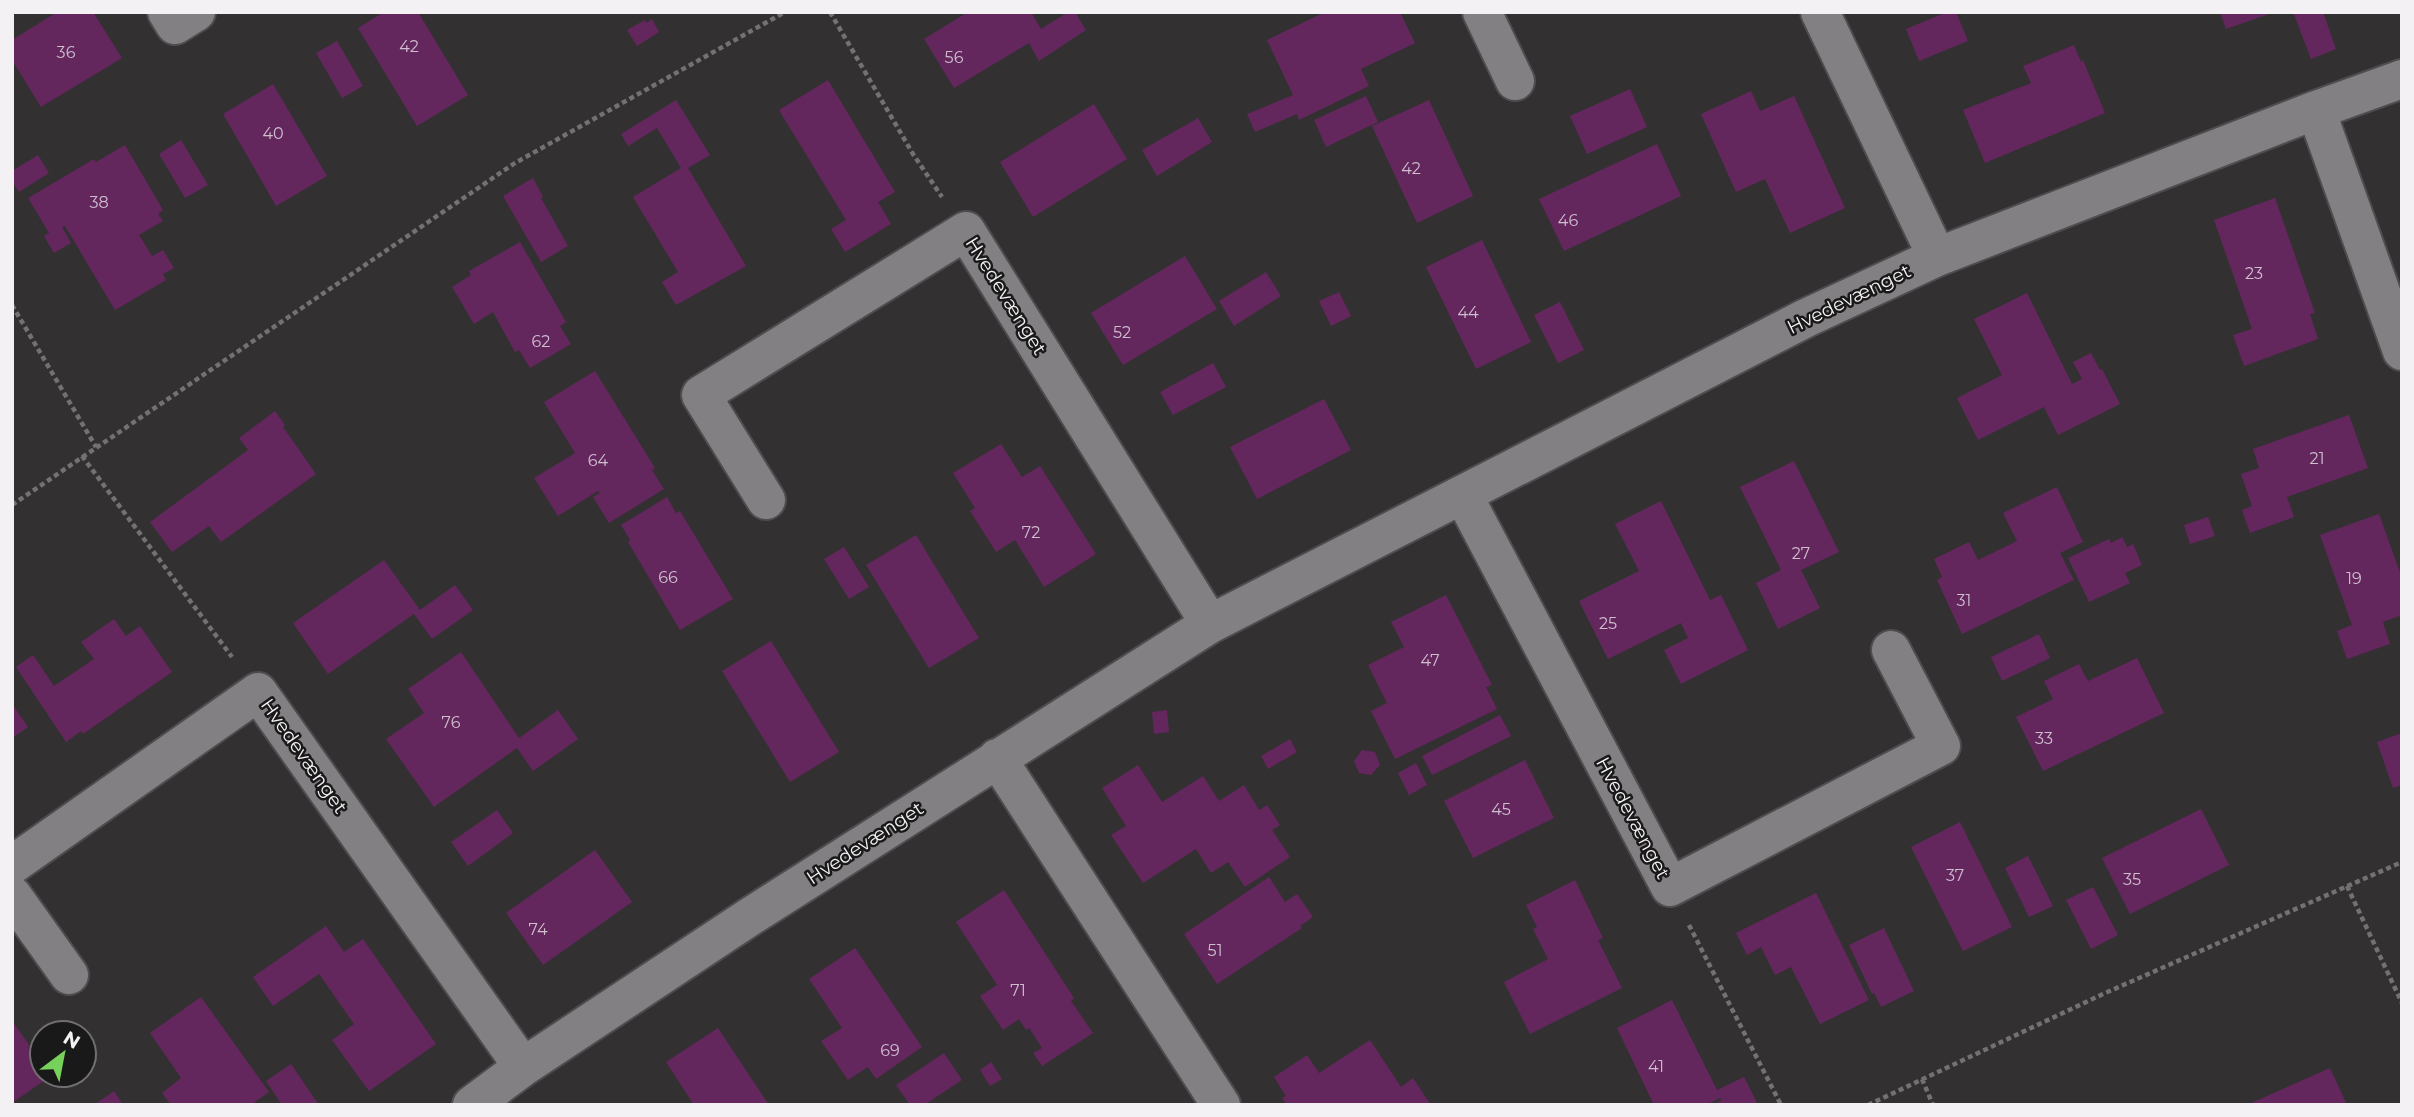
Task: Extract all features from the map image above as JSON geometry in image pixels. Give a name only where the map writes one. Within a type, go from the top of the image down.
[{"type":"street","points":[[167,12],[175,25],[196,12]]},
{"type":"street","points":[[1482,12],[1515,81]]},
{"type":"street","points":[[1820,12],[1937,257]]},
{"type":"street","name":"Hvedevænget","points":[[472,1105],[523,1067],[751,916],[1210,624],[1806,318],[1937,257],[2402,79]]},
{"type":"street","points":[[2316,110],[2402,351]]},
{"type":"street","name":"Hvedevænget","points":[[766,500],[701,395],[966,231],[1210,624]]},
{"type":"street","name":"Hvedevænget","points":[[1463,495],[1670,887],[1941,746],[1891,650]]},
{"type":"street","name":"Hvedevænget","points":[[12,865],[258,692],[523,1067]]},
{"type":"street","points":[[997,758],[1221,1105]]},
{"type":"street","points":[[12,895],[69,975]]},
{"type":"path","points":[[12,505],[515,163],[785,12]]},
{"type":"path","points":[[830,12],[913,154],[966,231]]},
{"type":"path","points":[[12,305],[96,447]]},
{"type":"path","points":[[82,456],[258,692]]},
{"type":"path","points":[[1868,1105],[2103,994],[2402,862]]},
{"type":"path","points":[[2347,886],[2402,1003]]},
{"type":"path","points":[[1670,887],[1781,1105]]},
{"type":"path","points":[[1922,1079],[1933,1105]]},
{"type":"building","points":[[57,12],[93,12],[122,58],[41,107],[12,60],[12,40]]},
{"type":"building","points":[[384,12],[418,12],[468,95],[417,126],[358,28]]},
{"type":"building","points":[[968,12],[1031,12],[1041,29],[1068,12],[1075,12],[1086,30],[1039,61],[1029,43],[954,88],[924,39]]},
{"type":"building","points":[[1325,12],[1400,12],[1415,43],[1361,69],[1369,86],[1299,120],[1297,114],[1255,132],[1247,114],[1293,95],[1267,40]]},
{"type":"building","points":[[1947,12],[1956,12],[1968,41],[1919,61],[1906,29]]},
{"type":"building","points":[[2220,12],[2271,12],[2272,13],[2226,29]]},
{"type":"building","points":[[2293,12],[2323,12],[2336,49],[2311,59]]},
{"type":"building","points":[[652,19],[659,32],[637,46],[627,30]]},
{"type":"building","points":[[337,41],[363,86],[342,98],[316,53]]},
{"type":"building","points":[[2074,45],[2105,113],[1985,163],[1963,110],[2031,83],[2023,66]]},
{"type":"building","points":[[828,80],[895,192],[878,202],[891,224],[845,252],[831,229],[846,220],[779,110]]},
{"type":"building","points":[[273,84],[327,176],[276,206],[223,114]]},
{"type":"building","points":[[1630,89],[1647,127],[1587,154],[1570,116]]},
{"type":"building","points":[[1751,91],[1760,111],[1794,96],[1845,208],[1790,233],[1765,179],[1736,192],[1701,114]]},
{"type":"building","points":[[1366,96],[1378,122],[1326,147],[1314,120]]},
{"type":"building","points":[[676,100],[710,155],[688,168],[746,266],[676,305],[662,282],[678,272],[633,197],[681,168],[657,128],[628,146],[621,134]]},
{"type":"building","points":[[1429,100],[1473,196],[1417,223],[1372,126]]},
{"type":"building","points":[[1094,104],[1127,159],[1033,217],[1000,162]]},
{"type":"building","points":[[1198,118],[1212,142],[1157,176],[1142,150]]},
{"type":"building","points":[[181,140],[208,185],[185,198],[159,154]]},
{"type":"building","points":[[1657,144],[1681,196],[1564,251],[1539,199]]},
{"type":"building","points":[[125,145],[163,210],[158,214],[163,221],[139,235],[152,256],[163,250],[174,268],[163,274],[166,280],[115,310],[65,226],[62,227],[71,243],[54,253],[44,236],[49,233],[28,198],[94,159],[96,162]]},
{"type":"building","points":[[38,155],[49,173],[19,192],[12,181],[12,171]]},
{"type":"building","points":[[533,178],[568,246],[541,262],[503,196]]},
{"type":"building","points":[[2275,198],[2315,313],[2310,314],[2318,339],[2244,366],[2233,335],[2252,329],[2214,220]]},
{"type":"building","points":[[1482,240],[1531,342],[1476,369],[1426,267]]},
{"type":"building","points":[[520,242],[566,322],[560,326],[571,344],[530,368],[519,350],[515,352],[493,312],[474,324],[452,287],[471,275],[469,271]]},
{"type":"building","points":[[1185,256],[1217,309],[1123,365],[1091,313]]},
{"type":"building","points":[[1266,272],[1281,296],[1234,326],[1219,301]]},
{"type":"building","points":[[1339,292],[1351,316],[1331,326],[1319,301]]},
{"type":"building","points":[[2027,293],[2072,384],[2082,379],[2073,362],[2091,353],[2120,404],[2058,435],[2044,407],[1978,440],[1957,398],[2002,375],[1974,319]]},
{"type":"building","points":[[1560,302],[1584,350],[1558,363],[1534,315]]},
{"type":"building","points":[[1213,363],[1226,387],[1173,415],[1160,392]]},
{"type":"building","points":[[595,371],[655,468],[652,470],[664,489],[609,523],[593,497],[600,493],[598,491],[558,516],[534,478],[575,453],[544,402]]},
{"type":"building","points":[[1324,399],[1351,450],[1257,499],[1230,447]]},
{"type":"building","points":[[275,411],[316,474],[221,542],[209,526],[172,552],[150,522],[248,450],[239,438]]},
{"type":"building","points":[[2349,415],[2368,468],[2287,497],[2294,517],[2250,533],[2242,510],[2252,506],[2241,474],[2259,468],[2253,449]]},
{"type":"building","points":[[1001,444],[1022,477],[1040,466],[1096,554],[1044,587],[1015,540],[996,552],[970,511],[975,508],[953,473]]},
{"type":"building","points":[[1794,461],[1839,552],[1801,570],[1820,608],[1778,629],[1756,583],[1781,570],[1740,487]]},
{"type":"building","points":[[2057,487],[2083,542],[2060,553],[2074,580],[1962,634],[1937,580],[1942,577],[1934,559],[1969,542],[1978,560],[2017,541],[2003,513]]},
{"type":"building","points":[[667,497],[676,513],[680,511],[733,599],[680,630],[628,542],[630,540],[621,525]]},
{"type":"building","points":[[1661,501],[1710,600],[1721,595],[1748,650],[1681,684],[1664,650],[1688,638],[1681,623],[1608,659],[1579,601],[1639,571],[1615,524]]},
{"type":"building","points":[[2379,514],[2402,578],[2402,615],[2383,622],[2390,644],[2347,659],[2337,631],[2352,625],[2320,535]]},
{"type":"building","points":[[2208,517],[2215,536],[2190,544],[2184,525]]},
{"type":"building","points":[[916,535],[979,638],[929,668],[866,565]]},
{"type":"building","points":[[2122,537],[2127,547],[2133,544],[2142,565],[2125,573],[2130,583],[2089,602],[2068,558],[2109,539],[2111,543]]},
{"type":"building","points":[[844,547],[869,587],[849,599],[824,559]]},
{"type":"building","points":[[384,560],[420,610],[455,585],[473,610],[432,639],[414,614],[328,674],[293,623]]},
{"type":"building","points":[[1446,595],[1492,685],[1486,687],[1497,709],[1395,759],[1371,711],[1387,703],[1368,665],[1404,647],[1391,622]]},
{"type":"building","points":[[114,619],[126,636],[140,626],[172,672],[83,734],[81,731],[66,742],[16,667],[33,655],[54,686],[94,659],[81,642]]},
{"type":"building","points":[[2039,634],[2050,658],[2002,681],[1991,657]]},
{"type":"building","points":[[771,641],[839,752],[790,782],[722,671]]},
{"type":"building","points":[[461,652],[519,738],[558,710],[578,739],[533,771],[517,748],[434,807],[386,739],[424,713],[408,689]]},
{"type":"building","points":[[2137,658],[2164,713],[2043,771],[2016,717],[2053,699],[2044,681],[2079,664],[2088,681]]},
{"type":"building","points":[[12,704],[28,727],[12,738]]},
{"type":"building","points":[[1167,710],[1169,732],[1154,734],[1152,712]]},
{"type":"building","points":[[1500,715],[1511,736],[1432,775],[1422,756]]},
{"type":"building","points":[[2402,733],[2402,785],[2393,788],[2377,742]]},
{"type":"building","points":[[1290,739],[1297,752],[1268,769],[1261,756]]},
{"type":"building","points":[[1362,750],[1375,752],[1380,765],[1371,775],[1359,773],[1354,761]]},
{"type":"building","points":[[1525,760],[1554,818],[1473,858],[1444,801]]},
{"type":"building","points":[[1416,763],[1427,785],[1409,795],[1398,773]]},
{"type":"building","points":[[1138,765],[1162,802],[1203,776],[1219,801],[1244,785],[1259,810],[1267,805],[1280,825],[1272,830],[1290,857],[1245,887],[1228,862],[1211,873],[1196,849],[1143,883],[1111,835],[1126,826],[1102,788]]},
{"type":"building","points":[[2201,809],[2229,865],[2130,914],[2102,858]]},
{"type":"building","points":[[497,810],[513,833],[468,866],[451,842]]},
{"type":"building","points":[[1960,822],[2012,927],[1963,951],[1911,847]]},
{"type":"building","points":[[595,850],[632,902],[543,965],[506,913]]},
{"type":"building","points":[[2028,856],[2053,906],[2029,917],[2005,868]]},
{"type":"building","points":[[1269,877],[1285,902],[1297,894],[1313,917],[1300,926],[1302,928],[1217,984],[1184,934]]},
{"type":"building","points":[[1575,880],[1603,938],[1598,940],[1622,988],[1530,1034],[1504,982],[1548,959],[1533,929],[1537,927],[1526,905]]},
{"type":"building","points":[[2093,887],[2118,935],[2091,949],[2066,900]]},
{"type":"building","points":[[1004,890],[1074,998],[1071,1001],[1093,1033],[1042,1066],[1033,1053],[1042,1048],[1029,1028],[1026,1030],[1019,1019],[1003,1030],[980,996],[997,985],[956,922]]},
{"type":"building","points":[[1816,893],[1869,1000],[1820,1024],[1791,967],[1775,975],[1761,947],[1747,955],[1736,933]]},
{"type":"building","points":[[326,926],[344,952],[363,939],[436,1044],[369,1091],[332,1040],[354,1024],[319,974],[273,1006],[253,977]]},
{"type":"building","points":[[1884,928],[1914,991],[1881,1007],[1849,945]]},
{"type":"building","points":[[855,948],[922,1047],[876,1079],[868,1067],[848,1080],[821,1041],[842,1028],[809,979]]},
{"type":"building","points":[[201,997],[269,1092],[251,1105],[171,1105],[162,1093],[181,1078],[150,1033]]},
{"type":"building","points":[[1672,1000],[1717,1090],[1744,1077],[1758,1105],[1712,1105],[1722,1100],[1720,1098],[1706,1105],[1654,1105],[1617,1028]]},
{"type":"building","points":[[12,1021],[28,1043],[28,1089],[32,1089],[12,1103]]},
{"type":"building","points":[[718,1028],[769,1105],[694,1105],[666,1062]]},
{"type":"building","points":[[1370,1040],[1401,1087],[1413,1078],[1431,1105],[1287,1105],[1282,1098],[1286,1096],[1274,1077],[1307,1055],[1319,1073]]},
{"type":"building","points":[[944,1053],[962,1080],[924,1105],[910,1105],[896,1085]]},
{"type":"building","points":[[991,1062],[1002,1079],[990,1086],[980,1070]]},
{"type":"building","points":[[291,1064],[319,1105],[282,1105],[266,1081]]},
{"type":"building","points":[[2330,1068],[2347,1105],[2247,1105]]},
{"type":"building","points":[[114,1091],[123,1105],[94,1105]]}]
